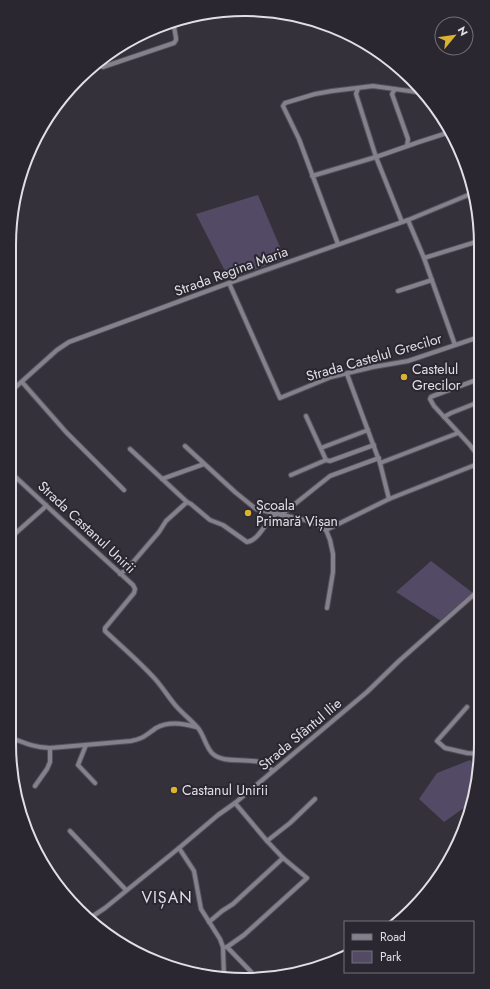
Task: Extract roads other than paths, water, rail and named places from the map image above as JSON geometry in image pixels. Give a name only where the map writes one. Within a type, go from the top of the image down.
[{"type":"street","points":[[102,67],[174,43],[176,40],[174,27]]},
{"type":"street","points":[[338,244],[299,139],[283,106],[285,103],[315,94],[373,86],[415,92]]},
{"type":"street","points":[[358,88],[356,94],[376,157],[402,222]]},
{"type":"street","points":[[394,89],[392,94],[408,139],[407,146]]},
{"type":"street","points":[[312,176],[376,157],[445,134]]},
{"type":"street","name":"Strada Regina Maria","points":[[16,387],[68,342],[408,220],[469,195]]},
{"type":"street","points":[[408,220],[424,258],[454,346]]},
{"type":"street","points":[[424,258],[474,243]]},
{"type":"street","points":[[398,290],[432,280]]},
{"type":"street","name":"Strada Castelul Grecilor","points":[[229,283],[280,398],[331,377],[373,367],[408,361],[474,339]]},
{"type":"street","points":[[347,374],[374,445],[389,499]]},
{"type":"street","points":[[474,381],[431,397],[430,399],[474,450]]},
{"type":"street","points":[[22,382],[66,432],[124,490]]},
{"type":"street","points":[[444,417],[451,412],[474,404]]},
{"type":"street","points":[[306,416],[326,460]]},
{"type":"street","points":[[320,448],[368,430]]},
{"type":"street","points":[[281,515],[330,476],[379,461],[458,433]]},
{"type":"street","points":[[291,475],[326,460],[330,461],[374,445]]},
{"type":"street","points":[[185,446],[235,492],[256,509],[305,520],[326,530],[333,554],[333,572],[327,608]]},
{"type":"street","points":[[130,449],[187,502],[210,520],[223,526],[247,542],[250,542],[257,537],[271,517],[276,514]]},
{"type":"street","points":[[162,479],[204,464]]},
{"type":"street","points":[[326,530],[389,499],[474,465]]},
{"type":"street","name":"Strada Castanul Unirii","points":[[16,477],[133,585],[135,591],[132,597],[105,628],[105,631],[140,663],[157,681],[175,706],[197,727],[210,752],[216,757],[227,760],[250,760],[258,762],[266,765],[273,771]]},
{"type":"street","points":[[120,574],[128,568],[159,532],[166,521],[187,502]]},
{"type":"street","points":[[16,533],[46,505]]},
{"type":"street","name":"Strada Sfântul Ilie","points":[[94,916],[105,908],[218,815],[235,803],[367,692],[399,661],[474,595]]},
{"type":"street","points":[[467,707],[437,741],[445,748],[474,754]]},
{"type":"street","points":[[16,740],[42,748],[50,748],[131,741],[140,739],[159,727],[170,724],[197,727]]},
{"type":"street","points":[[86,745],[78,765],[95,783]]},
{"type":"street","points":[[35,786],[50,762],[50,748]]},
{"type":"street","points":[[267,841],[315,799]]},
{"type":"street","points":[[225,947],[244,935],[307,878],[283,858],[235,803]]},
{"type":"street","points":[[70,831],[126,890]]},
{"type":"street","points":[[179,848],[194,871],[201,909],[225,947],[252,973]]},
{"type":"street","points":[[209,922],[233,904],[283,858]]},
{"type":"street","points":[[224,972],[225,947]]},
{"type":"place","name":"Castelul Grecilor","points":[[404,377]]},
{"type":"place","name":"Școala Primară Vișan","points":[[248,513]]},
{"type":"place","name":"Castanul Unirii","points":[[174,790]]},
{"type":"district","name":"VIȘAN","points":[[167,897]]}]
